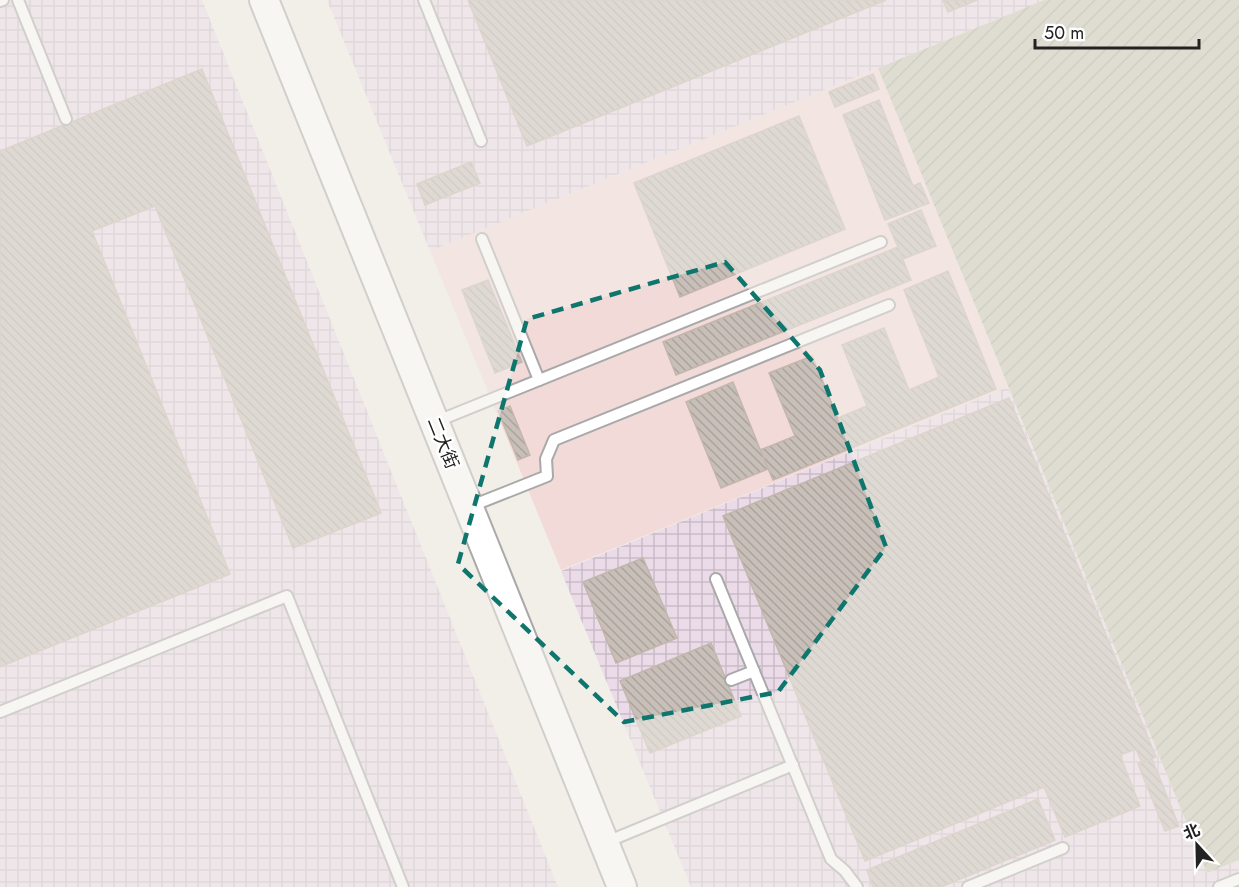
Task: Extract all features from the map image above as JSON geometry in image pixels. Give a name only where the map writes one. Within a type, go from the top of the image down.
[{"type":"street","name":"二大街","points":[[264,0],[622,887]]},
{"type":"lane","points":[[18,0],[66,119]]},
{"type":"lane","points":[[424,0],[481,141]]},
{"type":"lane","points":[[482,239],[539,380]]},
{"type":"lane","points":[[434,422],[881,242]]},
{"type":"lane","points":[[469,508],[547,476],[546,459],[554,440],[889,305]]},
{"type":"lane","points":[[716,579],[831,859],[845,871],[857,887]]},
{"type":"lane","points":[[0,712],[287,596],[403,887]]},
{"type":"lane","points":[[731,680],[754,671]]},
{"type":"lane","points":[[604,843],[793,765]]},
{"type":"lane","points":[[968,887],[1063,848]]},
{"type":"lane","points":[[1219,887],[1239,879]]},
{"type":"highlighted area","points":[[725,262],[820,370],[886,547],[778,692],[624,722],[458,564],[527,319]]},
{"type":"shaded area","points":[[0,0],[202,0],[558,887],[0,887]]},
{"type":"shaded area","points":[[327,0],[1044,0],[430,251]]},
{"type":"shaded area","points":[[1044,0],[1239,0],[1239,860],[1207,873],[878,68]]},
{"type":"shaded area","points":[[878,68],[1008,387],[561,570],[430,251]]},
{"type":"shaded area","points":[[1008,387],[1207,873],[1239,860],[1239,887],[691,887],[561,571]]},
{"type":"building","points":[[468,0],[886,0],[527,146]]},
{"type":"building","points":[[943,0],[977,0],[948,12]]},
{"type":"building","points":[[202,69],[381,513],[293,548],[155,206],[92,231],[230,574],[0,667],[0,151]]},
{"type":"building","points":[[873,74],[879,89],[835,107],[829,92]]},
{"type":"building","points":[[879,100],[913,186],[920,183],[929,203],[885,220],[843,115]]},
{"type":"building","points":[[799,116],[845,229],[680,297],[634,183]]},
{"type":"building","points":[[471,162],[480,183],[425,205],[417,184]]},
{"type":"building","points":[[921,210],[936,246],[903,259],[888,224]]},
{"type":"building","points":[[898,247],[911,280],[676,375],[663,342]]},
{"type":"building","points":[[948,271],[996,389],[773,480],[760,450],[795,436],[769,373],[812,356],[838,418],[867,406],[842,345],[884,328],[909,390],[939,377],[904,290]]},
{"type":"building","points":[[488,280],[522,362],[495,373],[462,290]]},
{"type":"building","points":[[733,382],[768,469],[721,488],[686,402]]},
{"type":"building","points":[[1009,398],[1156,757],[1142,763],[1136,749],[1120,755],[1140,806],[1065,837],[1044,787],[865,861],[723,516]]},
{"type":"building","points":[[510,406],[530,455],[518,460],[498,411]]},
{"type":"building","points":[[643,558],[677,638],[616,663],[583,582]]},
{"type":"building","points":[[711,643],[741,716],[650,753],[620,681]]},
{"type":"building","points":[[1152,759],[1179,826],[1165,831],[1138,764]]},
{"type":"building","points":[[1038,799],[1055,840],[941,887],[873,887],[867,870]]}]
